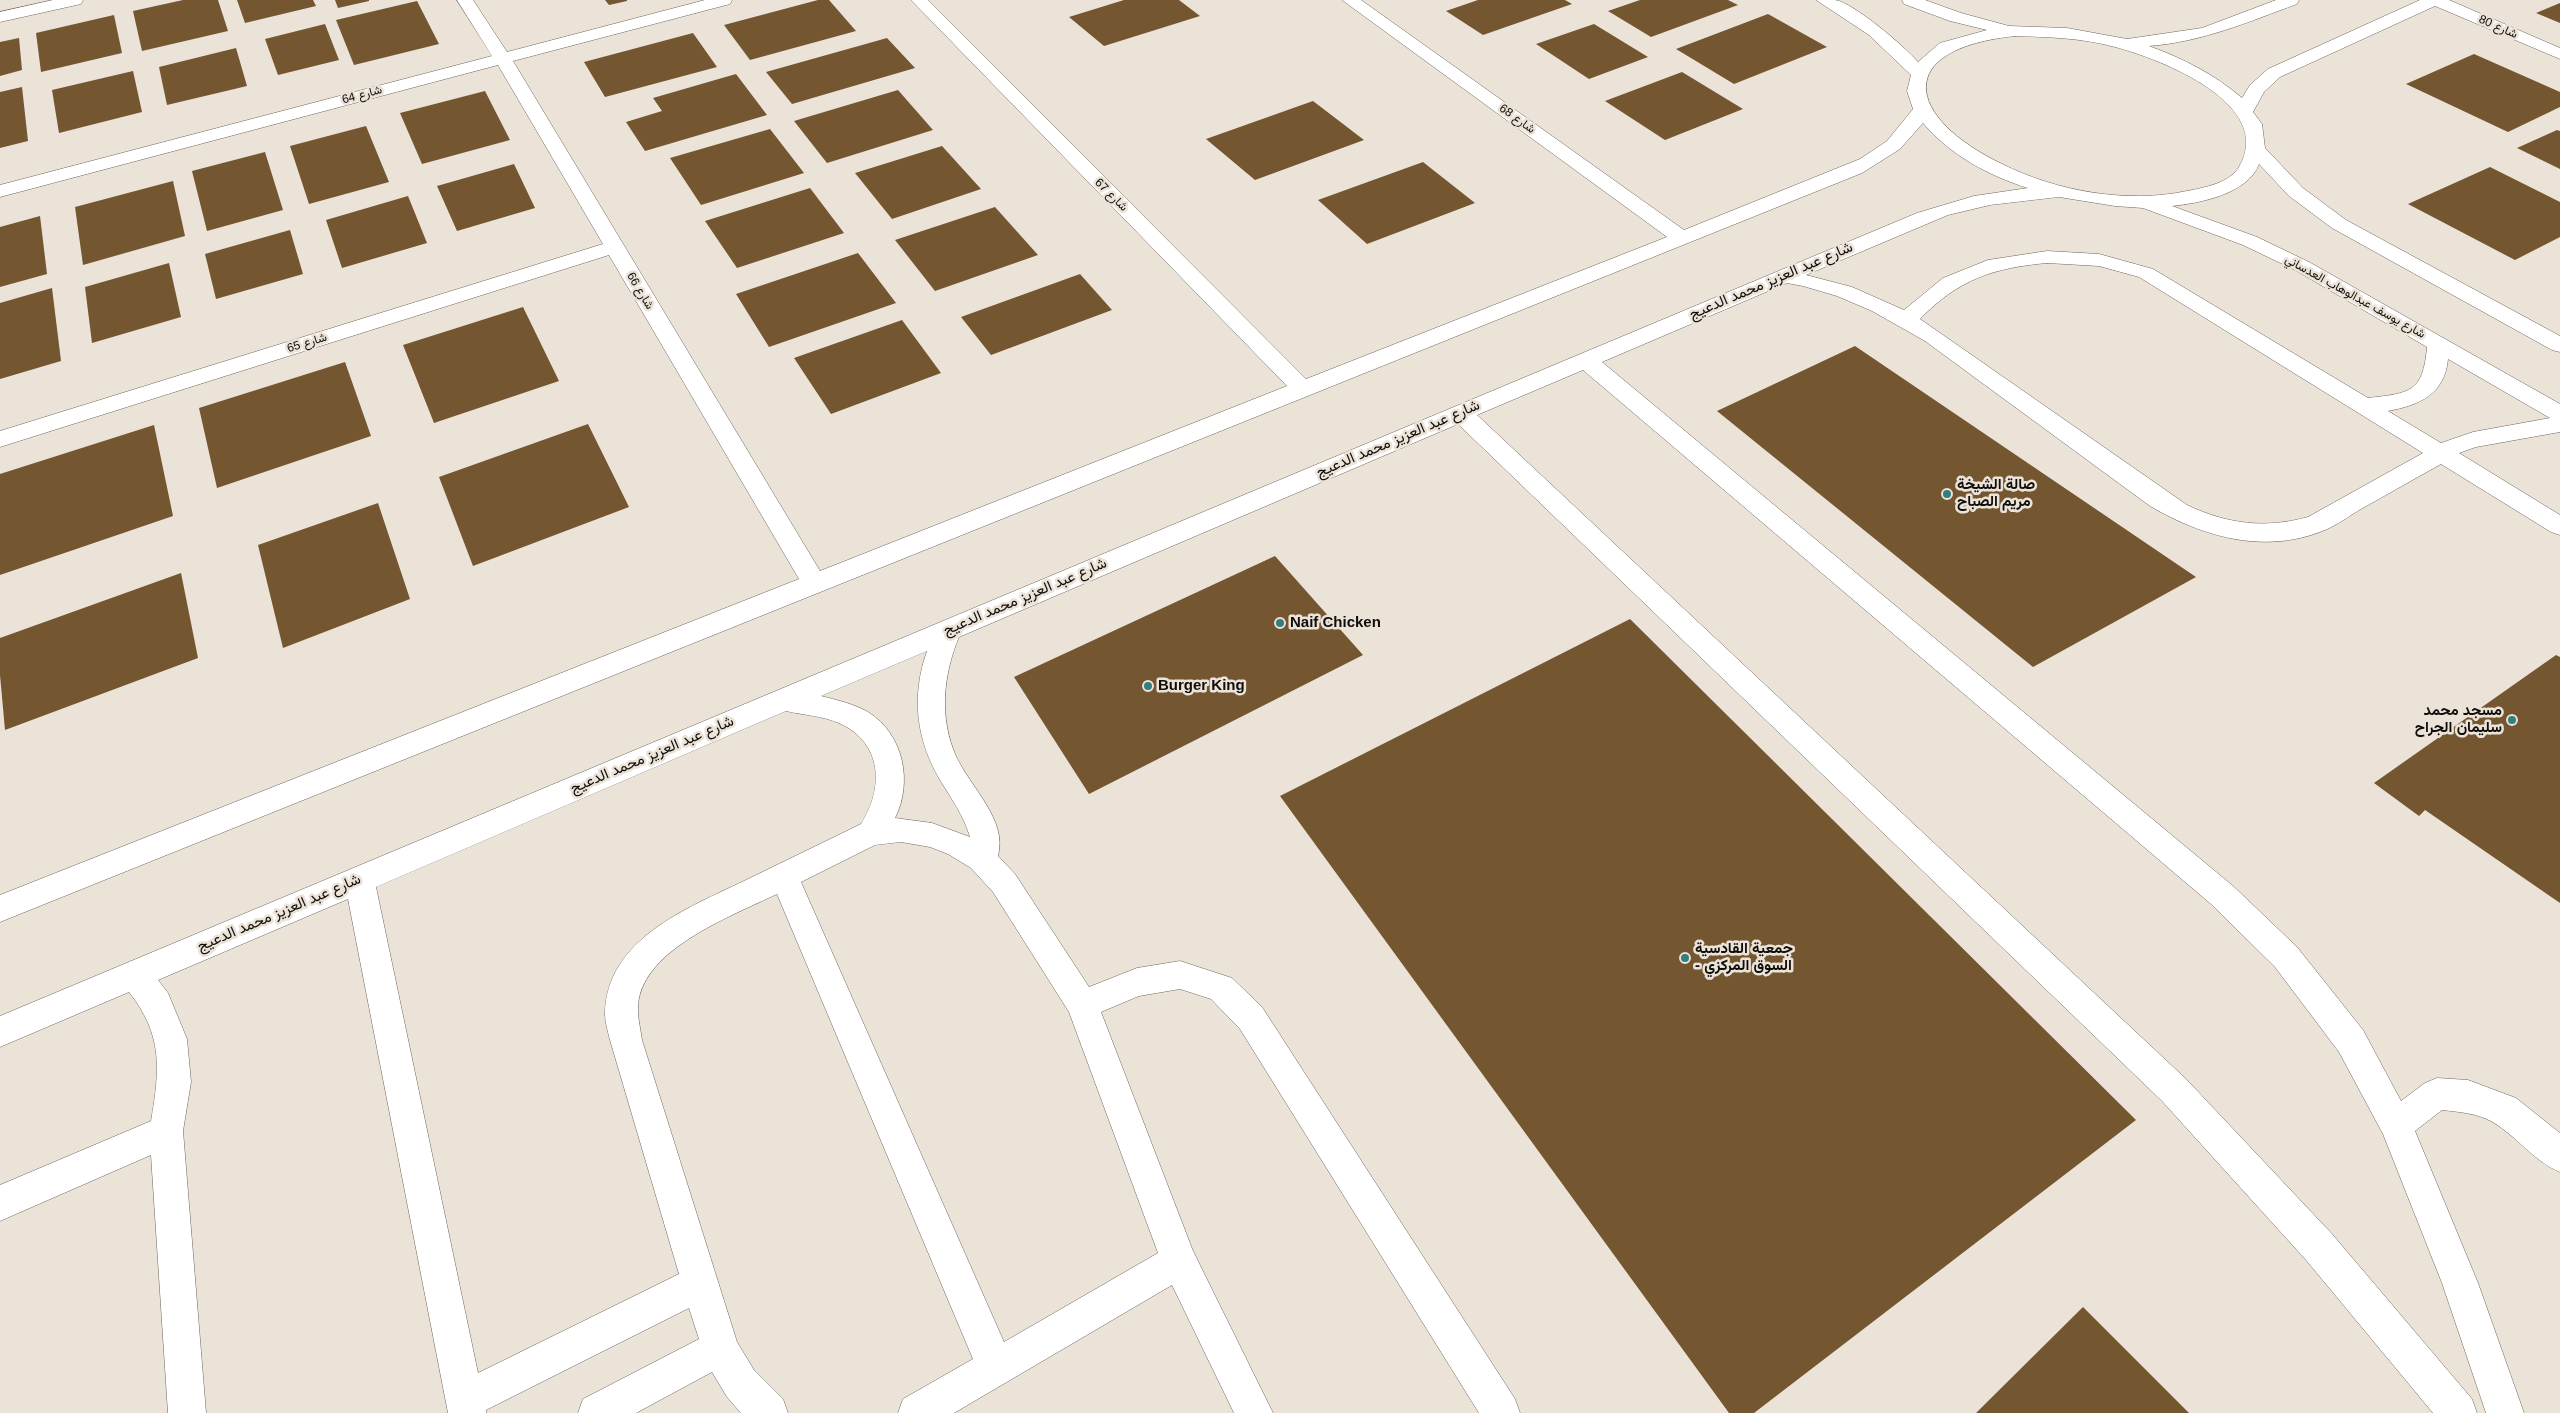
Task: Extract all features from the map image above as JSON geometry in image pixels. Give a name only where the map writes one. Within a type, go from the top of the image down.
[{"type":"street","points":[[0,17],[75,0]]},
{"type":"street","name":"شارع 66","points":[[465,0],[502,57],[814,582]]},
{"type":"street","name":"شارع 64","points":[[0,190],[724,0]]},
{"type":"street","name":"شارع 67","points":[[919,0],[1304,390]]},
{"type":"street","name":"شارع 68","points":[[1350,0],[1683,239]]},
{"type":"street","points":[[1824,0],[1864,21],[1904,55],[1919,72]]},
{"type":"street","points":[[1910,0],[1956,17],[2015,31]]},
{"type":"street","points":[[2120,42],[2173,39],[2207,32],[2291,0]]},
{"type":"street","points":[[2246,111],[2256,89],[2274,73],[2435,0]]},
{"type":"street","name":"شارع 80","points":[[2435,0],[2560,54]]},
{"type":"street","points":[[2015,31],[2066,33],[2120,42],[2159,55],[2194,71],[2224,90],[2246,111],[2256,131],[2258,151],[2247,172],[2223,188],[2187,198],[2140,202],[2058,191],[2012,176],[1972,156],[1941,134],[1922,110],[1916,90],[1919,72],[1931,56],[1953,44],[1981,35],[2015,31]]},
{"type":"street","points":[[0,908],[814,582],[1304,390],[1855,169],[1877,158],[1906,135],[1922,110]]},
{"type":"street","points":[[2258,151],[2296,192],[2339,224],[2559,343]]},
{"type":"street","name":"شارع عبد العزيز محمد الدعيج","points":[[0,1032],[1460,412],[1952,206],[2008,195],[2058,191]]},
{"type":"street","name":"شارع يوسف عبدالوهاب العدساني","points":[[2140,202],[2221,230],[2276,253],[2560,414]]},
{"type":"street","name":"شارع 65","points":[[0,439],[614,247]]},
{"type":"street","points":[[1907,320],[1932,295],[1950,282],[1993,264],[2048,257],[2101,260],[2126,264],[2146,273],[2442,452],[2560,526]]},
{"type":"street","points":[[1784,276],[1821,283],[1860,296],[1907,320],[1933,336],[2183,516],[2234,532],[2261,534],[2291,532],[2316,524],[2442,452],[2473,440],[2560,424]]},
{"type":"street","points":[[2366,406],[2391,403],[2419,394],[2434,376],[2438,344]]},
{"type":"street","points":[[1585,360],[2222,895],[2286,957],[2351,1040],[2396,1125],[2460,1283],[2505,1413]]},
{"type":"street","points":[[1460,412],[2174,1090],[2320,1247],[2458,1413]]},
{"type":"street","points":[[949,630],[938,654],[931,679],[930,706],[934,732],[943,758],[986,838],[982,859]]},
{"type":"street","points":[[782,700],[848,714],[871,730],[886,751],[892,778],[887,806],[871,833]]},
{"type":"street","points":[[769,1413],[749,1397],[732,1375],[720,1348],[626,1040],[621,1015],[625,988],[640,962],[661,940],[688,923],[871,833],[902,830],[932,835],[958,845],[982,859],[1004,883],[1082,1005],[1179,1261],[1254,1413]]},
{"type":"street","points":[[784,876],[995,1366]]},
{"type":"street","points":[[359,879],[466,1406],[700,1283]]},
{"type":"street","points":[[134,974],[158,1003],[171,1039],[174,1082],[166,1131],[187,1413]]},
{"type":"street","points":[[1082,1005],[1137,982],[1180,975],[1221,988],[1251,1018],[1501,1413]]},
{"type":"street","points":[[2396,1125],[2437,1094],[2468,1096],[2504,1110],[2560,1155]]},
{"type":"street","points":[[0,1202],[166,1131]]},
{"type":"street","points":[[917,1413],[995,1366],[1179,1261]]},
{"type":"street","points":[[597,1413],[720,1348]]},
{"type":"building","points":[[183,0],[218,0],[228,31],[142,51],[133,11]]},
{"type":"building","points":[[237,0],[313,0],[316,6],[245,23]]},
{"type":"building","points":[[335,0],[369,0],[369,1],[338,8]]},
{"type":"building","points":[[605,0],[627,0],[627,1],[609,5]]},
{"type":"building","points":[[818,0],[829,0],[856,31],[750,60],[724,25]]},
{"type":"building","points":[[1124,0],[1179,0],[1200,16],[1104,46],[1069,17]]},
{"type":"building","points":[[1478,0],[1565,0],[1572,4],[1483,35],[1446,11]]},
{"type":"building","points":[[1640,0],[1728,0],[1738,5],[1651,37],[1608,11]]},
{"type":"building","points":[[417,1],[439,44],[354,65],[336,20]]},
{"type":"building","points":[[2560,3],[2560,23],[2536,13]]},
{"type":"building","points":[[1768,14],[1827,47],[1734,84],[1676,49]]},
{"type":"building","points":[[114,15],[122,53],[41,72],[36,33]]},
{"type":"building","points":[[325,24],[339,60],[278,75],[265,39]]},
{"type":"building","points":[[1594,24],[1648,57],[1589,79],[1536,44]]},
{"type":"building","points":[[693,33],[717,67],[605,97],[584,62]]},
{"type":"building","points":[[19,38],[22,70],[0,76],[0,42]]},
{"type":"building","points":[[887,38],[915,68],[792,104],[766,72]]},
{"type":"building","points":[[236,48],[247,86],[167,105],[159,67]]},
{"type":"building","points":[[2474,54],[2560,92],[2560,107],[2508,132],[2406,84]]},
{"type":"building","points":[[133,71],[142,112],[59,133],[52,90]]},
{"type":"building","points":[[1682,72],[1743,109],[1665,140],[1605,101]]},
{"type":"building","points":[[736,74],[767,115],[645,151],[626,122],[662,111],[653,98]]},
{"type":"building","points":[[22,87],[28,141],[0,148],[0,92]]},
{"type":"building","points":[[898,90],[933,130],[827,163],[794,121]]},
{"type":"building","points":[[485,91],[510,140],[422,164],[400,113]]},
{"type":"building","points":[[1313,101],[1364,140],[1255,180],[1206,139]]},
{"type":"building","points":[[366,126],[389,182],[309,204],[290,146]]},
{"type":"building","points":[[770,129],[804,173],[701,205],[670,158]]},
{"type":"building","points":[[2557,130],[2560,131],[2560,169],[2517,148]]},
{"type":"building","points":[[942,146],[981,189],[892,219],[855,173]]},
{"type":"building","points":[[265,152],[283,210],[207,231],[192,171]]},
{"type":"building","points":[[1423,162],[1475,203],[1367,244],[1318,200]]},
{"type":"building","points":[[514,164],[535,208],[457,231],[437,186]]},
{"type":"building","points":[[2490,167],[2560,202],[2560,237],[2515,260],[2408,204]]},
{"type":"building","points":[[173,181],[185,236],[83,265],[75,207]]},
{"type":"building","points":[[810,188],[844,233],[737,268],[705,221]]},
{"type":"building","points":[[408,196],[427,243],[342,268],[326,220]]},
{"type":"building","points":[[995,207],[1038,255],[935,291],[895,240]]},
{"type":"building","points":[[40,216],[47,274],[0,287],[0,227]]},
{"type":"building","points":[[290,230],[303,274],[216,299],[205,254]]},
{"type":"building","points":[[858,253],[896,303],[769,347],[736,294]]},
{"type":"building","points":[[169,263],[181,317],[92,343],[85,287]]},
{"type":"building","points":[[1080,274],[1112,310],[991,355],[961,317]]},
{"type":"building","points":[[52,288],[61,361],[0,379],[0,303]]},
{"type":"building","points":[[523,307],[559,381],[434,423],[403,345]]},
{"type":"building","points":[[902,320],[941,373],[831,414],[794,358]]},
{"type":"building","name":"صالة الشيخة مريم الصباح","points":[[1855,346],[2196,577],[2033,667],[1717,411]]},
{"type":"building","points":[[345,362],[371,436],[217,488],[199,408]]},
{"type":"building","points":[[588,424],[629,507],[473,566],[439,477]]},
{"type":"building","points":[[154,425],[173,516],[0,575],[0,474]]},
{"type":"building","points":[[378,503],[410,599],[283,648],[258,545]]},
{"type":"building","name":"Burger King","points":[[1275,556],[1363,655],[1089,794],[1014,677]]},
{"type":"building","points":[[181,573],[198,658],[5,730],[0,675],[0,638]]},
{"type":"building","name":"جمعية القادسية - السوق المركزي","points":[[1630,619],[2136,1120],[1754,1413],[1729,1413],[1280,796]]},
{"type":"building","name":"مسجد محمد سليمان الجراح","points":[[2556,655],[2560,657],[2560,903],[2425,810],[2419,816],[2374,783]]},
{"type":"building","points":[[2083,1307],[2189,1413],[1976,1413]]},
{"type":"place","name":"صالة الشيخة مريم الصباح","points":[[1947,494]]},
{"type":"place","name":"Naif Chicken","points":[[1280,623]]},
{"type":"place","name":"Burger King","points":[[1148,686]]},
{"type":"place","name":"مسجد محمد سليمان الجراح","points":[[2512,720]]},
{"type":"place","name":"جمعية القادسية - السوق المركزي","points":[[1685,958]]}]
